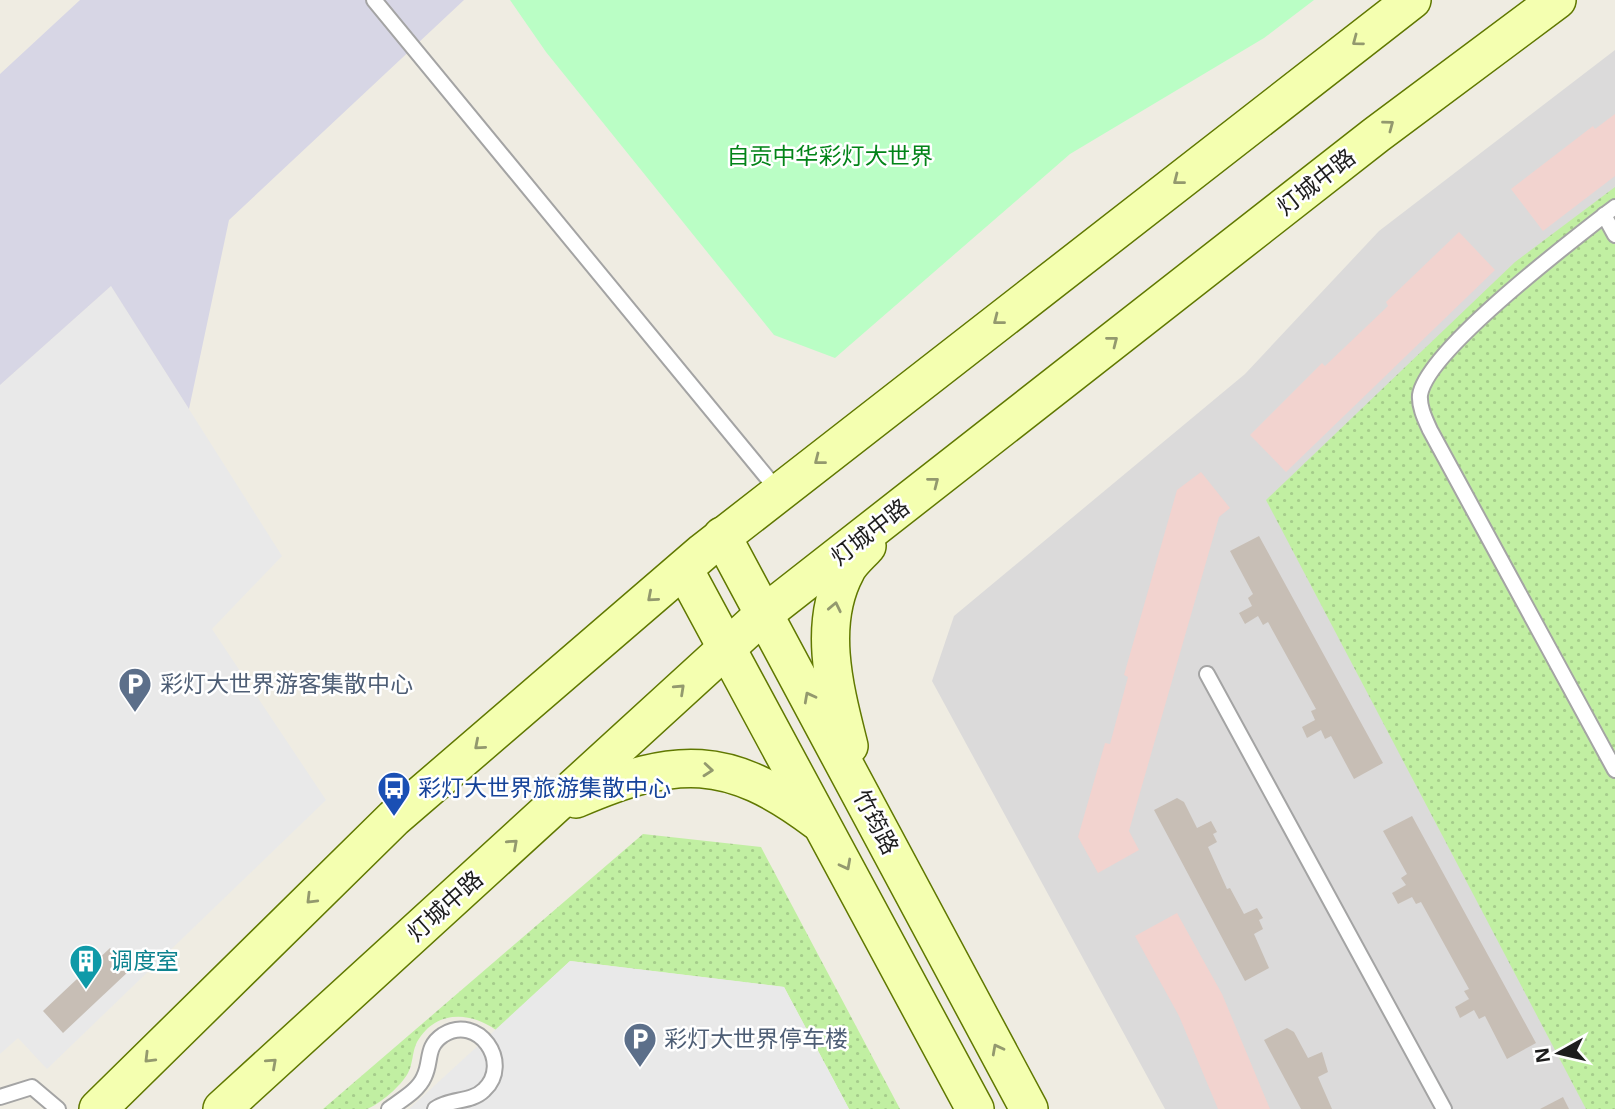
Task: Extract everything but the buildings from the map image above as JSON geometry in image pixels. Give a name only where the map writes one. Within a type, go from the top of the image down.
[{"type":"main road","points":[[98,1109],[394,818],[722,536],[1412,0]]},
{"type":"main road","name":"灯城中路","points":[[222,1109],[764,614],[1376,135],[1556,0]]},
{"type":"main road","points":[[861,794],[839,705],[830,652],[833,608],[846,570],[897,511]]},
{"type":"main road","name":"竹筠路","points":[[722,536],[1029,1109]]},
{"type":"main road","name":"竹筠路","points":[[684,569],[728,645],[975,1109]]},
{"type":"main road","points":[[550,811],[626,778],[709,768],[747,778],[780,793],[825,826]]},
{"type":"lane","points":[[374,0],[779,492]]},
{"type":"lane","points":[[1615,235],[1610,211],[1516,284],[1428,374],[1420,395],[1422,412],[1430,430],[1615,770]]},
{"type":"lane","points":[[1208,674],[1444,1109]]},
{"type":"lane","points":[[389,1109],[417,1088],[426,1075],[429,1050],[435,1042],[457,1029],[472,1031],[490,1045],[495,1056],[494,1075],[477,1096],[450,1100],[435,1109]]},
{"type":"lane","points":[[0,1097],[32,1087],[58,1109]]},
{"type":"shaded area","points":[[80,0],[464,0],[229,220],[189,409],[111,286],[0,385],[0,74]]},
{"type":"shaded area","points":[[1615,50],[1615,1109],[1165,1109],[932,681],[954,616],[1245,374],[1379,231]]},
{"type":"shaded area","points":[[1615,114],[1615,176],[1543,231],[1511,189],[1593,126],[1595,129]]},
{"type":"shaded area","points":[[1459,232],[1495,270],[1286,472],[1250,435],[1322,363],[1325,366],[1388,306],[1386,302]]},
{"type":"shaded area","name":"彩灯大世界游客集散中心","points":[[111,286],[282,556],[212,629],[326,800],[47,1069],[18,1038],[0,1054],[0,385]]},
{"type":"shaded area","points":[[1201,472],[1230,508],[1219,517],[1129,831],[1139,850],[1098,873],[1078,837],[1105,743],[1110,744],[1128,677],[1124,675],[1177,490]]},
{"type":"shaded area","points":[[1177,913],[1222,994],[1270,1109],[1218,1109],[1179,1016],[1135,936]]},
{"type":"shaded area","name":"彩灯大世界停车楼","points":[[570,961],[784,987],[849,1109],[409,1109]]},
{"type":"green space","name":"自贡中华彩灯大世界","points":[[510,0],[1314,0],[1264,38],[1070,154],[835,358],[774,335],[546,52]]},
{"type":"green space","points":[[1615,187],[1615,1109],[1586,1109],[1266,500],[1515,262]]},
{"type":"green space","points":[[643,834],[761,847],[900,1109],[849,1109],[784,987],[570,961],[496,1030],[475,1019],[464,1017],[443,1019],[433,1024],[417,1042],[405,1078],[390,1094],[372,1107],[323,1109]]},
{"type":"place","name":"彩灯大世界游客集散中心","points":[[135,714]]},
{"type":"place","name":"彩灯大世界旅游集散中心","points":[[394,818]]},
{"type":"place","name":"调度室","points":[[86,991]]},
{"type":"place","name":"彩灯大世界停车楼","points":[[640,1069]]}]
